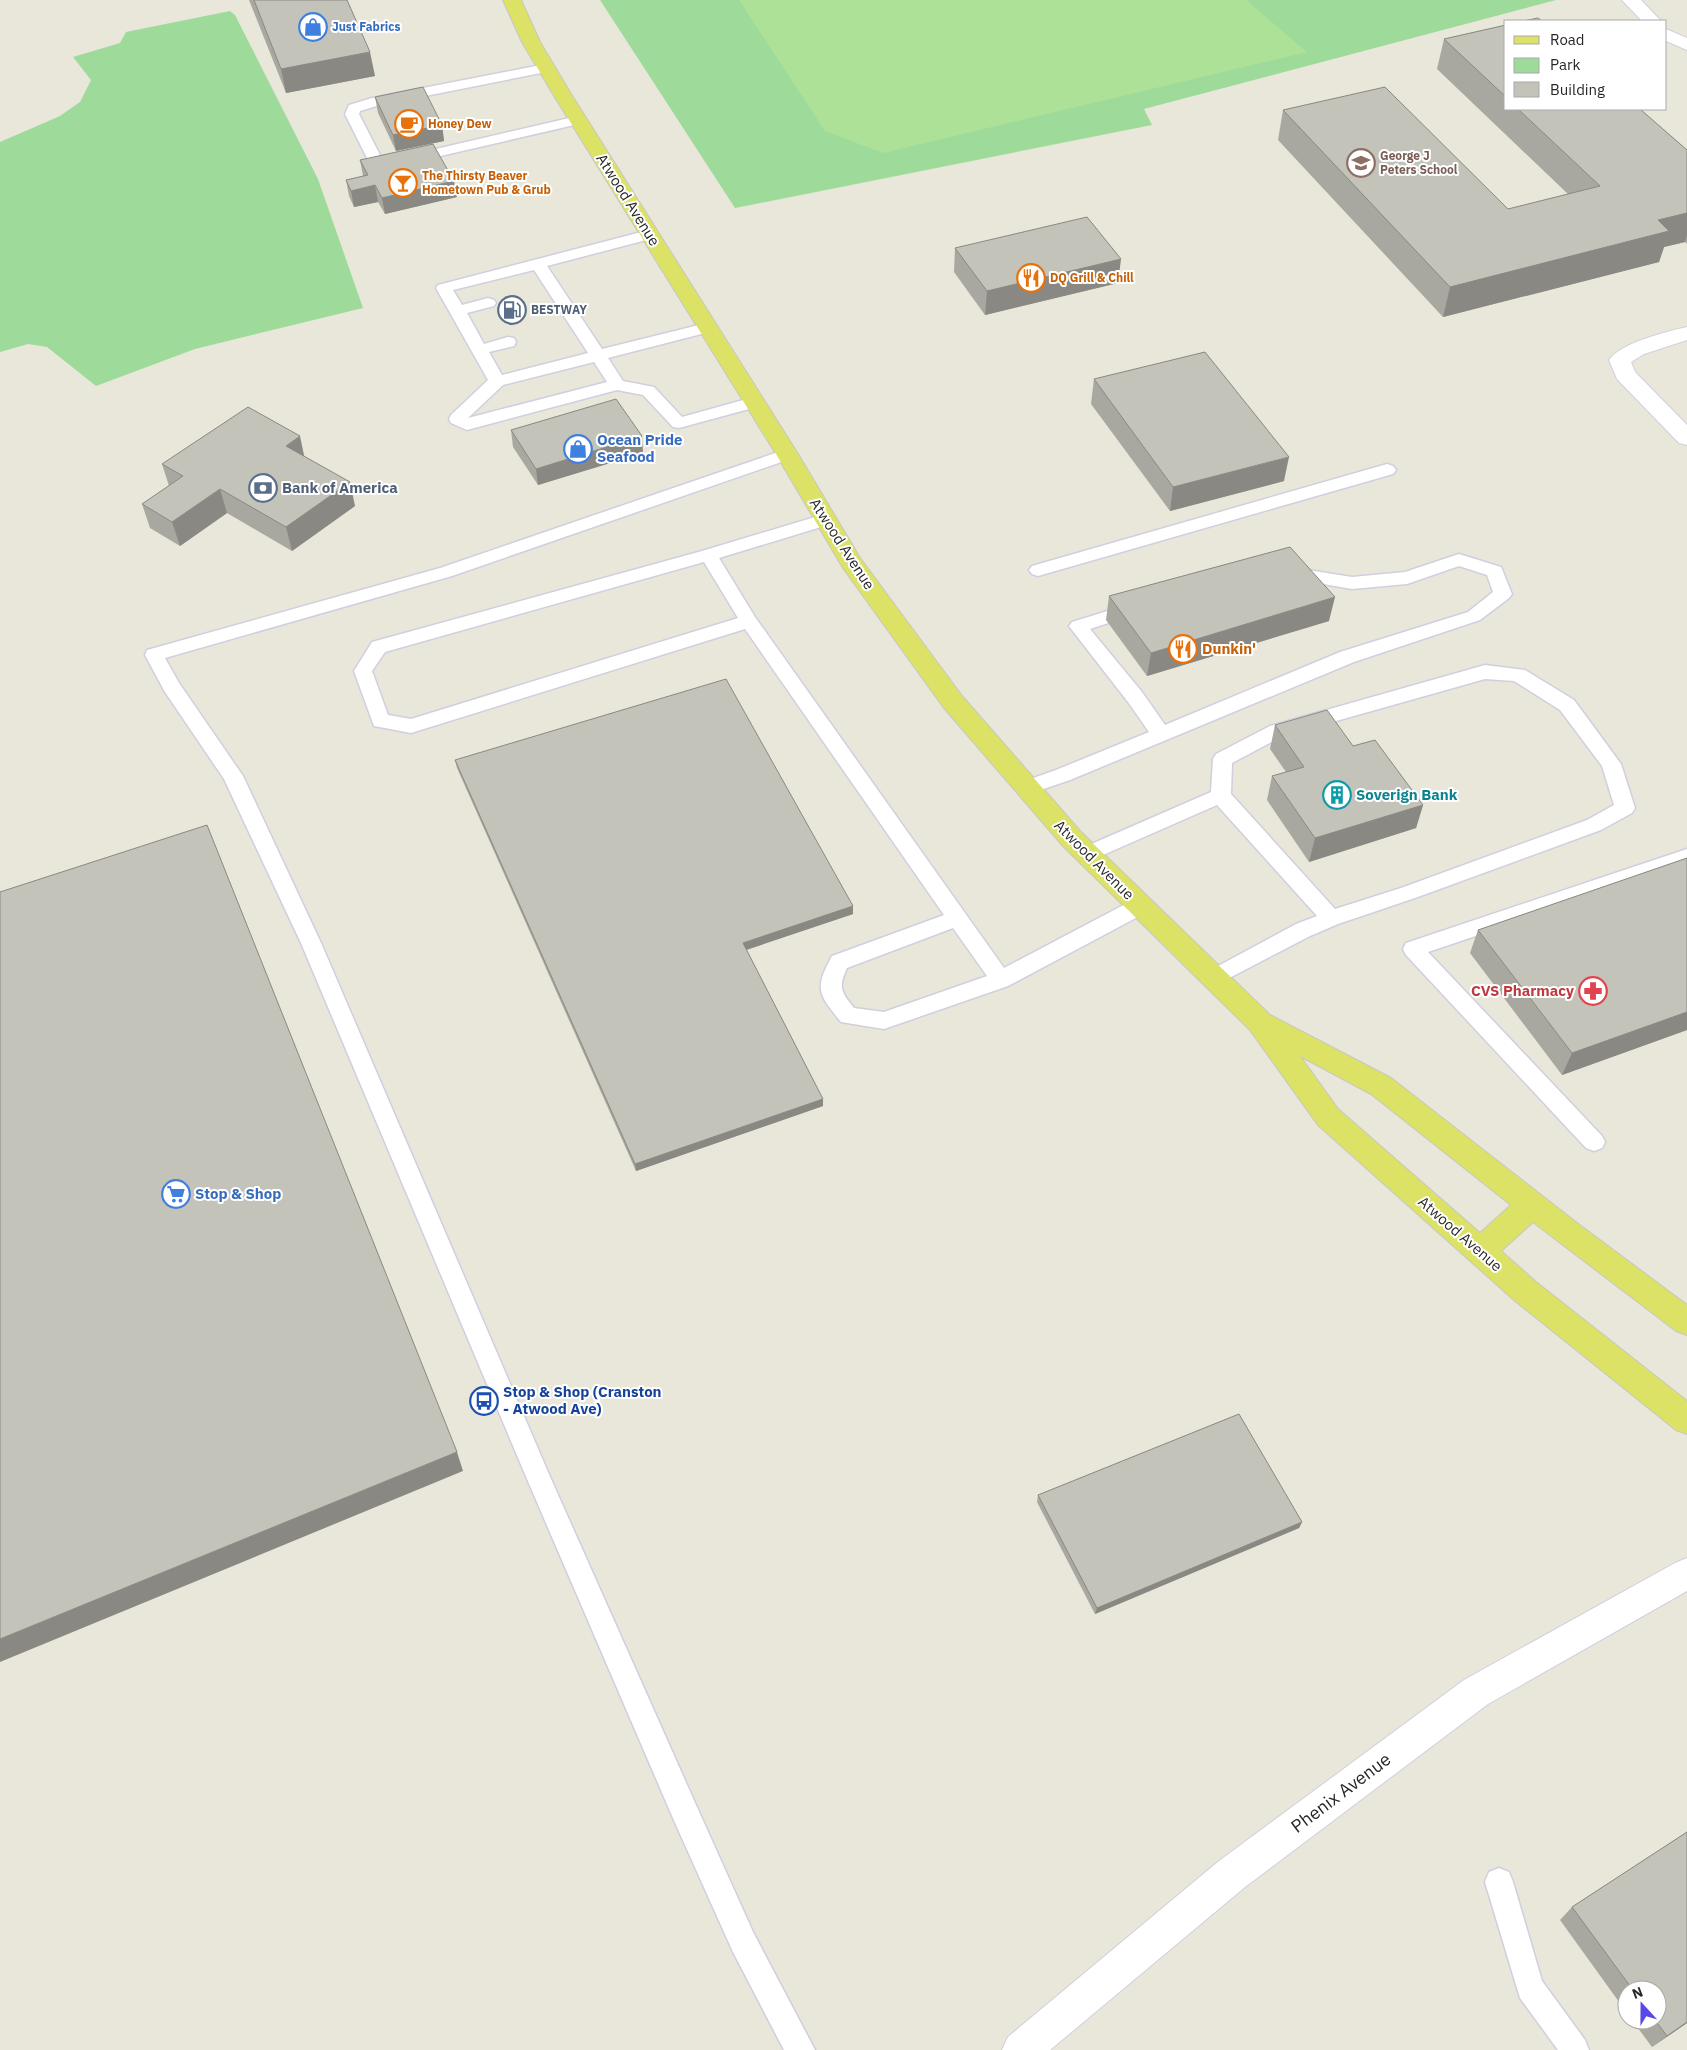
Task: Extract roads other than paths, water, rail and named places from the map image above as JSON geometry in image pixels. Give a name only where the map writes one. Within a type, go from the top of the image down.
[{"type":"main road","name":"Atwood Avenue","points":[[512,0],[531,42],[546,68],[787,454],[851,563],[953,702],[1072,840],[1260,1022],[1328,1117],[1480,1252],[1687,1420]]},
{"type":"main road","points":[[1631,0],[1651,20]]},
{"type":"main road","points":[[1667,35],[1687,45]]},
{"type":"main road","points":[[1687,333],[1636,349],[1620,360],[1625,374],[1687,438]]},
{"type":"main road","name":"Atwood Avenue","points":[[1260,1022],[1381,1086],[1687,1322]]},
{"type":"main road","points":[[1480,1252],[1532,1204]]},
{"type":"main road","name":"Phenix Avenue","points":[[1021,2050],[1232,1874],[1476,1692],[1687,1574]]},
{"type":"lane","points":[[546,68],[377,101],[354,108],[352,114],[377,164],[410,159],[578,120]]},
{"type":"lane","points":[[498,381],[444,288],[649,235]]},
{"type":"lane","points":[[538,264],[617,385]]},
{"type":"lane","points":[[537,291],[553,287]]},
{"type":"lane","points":[[457,311],[488,303]]},
{"type":"lane","points":[[559,330],[577,324]]},
{"type":"lane","points":[[707,328],[498,381],[457,419],[467,425],[617,385],[648,391],[679,423],[754,402]]},
{"type":"lane","points":[[479,350],[508,342]]},
{"type":"lane","points":[[787,454],[446,572],[154,655],[172,686],[233,776],[307,935],[539,1479],[686,1815],[743,1942],[787,2028],[801,2050]]},
{"type":"lane","points":[[1038,570],[1387,470]]},
{"type":"lane","points":[[749,621],[411,726],[381,721],[363,671],[379,647],[708,555],[825,520]]},
{"type":"lane","points":[[708,555],[749,621],[1000,980]]},
{"type":"lane","points":[[1026,788],[1063,775],[1348,657],[1474,616],[1503,594],[1495,571],[1459,560],[1407,578],[1352,583],[1273,571]]},
{"type":"lane","points":[[1151,604],[1078,626],[1136,698],[1161,734]]},
{"type":"lane","points":[[1214,978],[1303,930],[1330,918],[1408,893],[1594,825],[1625,808],[1611,764],[1567,705],[1518,675],[1485,672],[1277,731],[1224,759],[1222,796],[1330,918]]},
{"type":"lane","points":[[1087,854],[1199,804],[1222,796]]},
{"type":"lane","points":[[1594,1142],[1413,949],[1687,857]]},
{"type":"lane","points":[[958,918],[839,962],[830,981],[833,997],[848,1016],[884,1020],[1000,980],[1140,906]]},
{"type":"lane","points":[[1499,1882],[1530,1988],[1575,2050]]},
{"type":"place","name":"Just Fabrics","points":[[313,27]]},
{"type":"place","name":"Honey Dew","points":[[409,124]]},
{"type":"place","name":"George J Peters School","points":[[1361,163]]},
{"type":"place","name":"The Thirsty Beaver Hometown Pub & Grub","points":[[403,183]]},
{"type":"place","name":"DQ Grill & Chill","points":[[1031,278]]},
{"type":"place","name":"BESTWAY","points":[[512,310]]},
{"type":"place","name":"Ocean Pride Seafood","points":[[578,449]]},
{"type":"place","name":"Bank of America","points":[[263,488]]},
{"type":"place","name":"Dunkin'","points":[[1183,649]]},
{"type":"place","name":"Soverign Bank","points":[[1337,795]]},
{"type":"place","name":"CVS Pharmacy","points":[[1593,991]]},
{"type":"place","name":"Stop & Shop","points":[[176,1194]]},
{"type":"place","name":"Stop & Shop (Cranston - Atwood Ave)","points":[[484,1401]]}]
